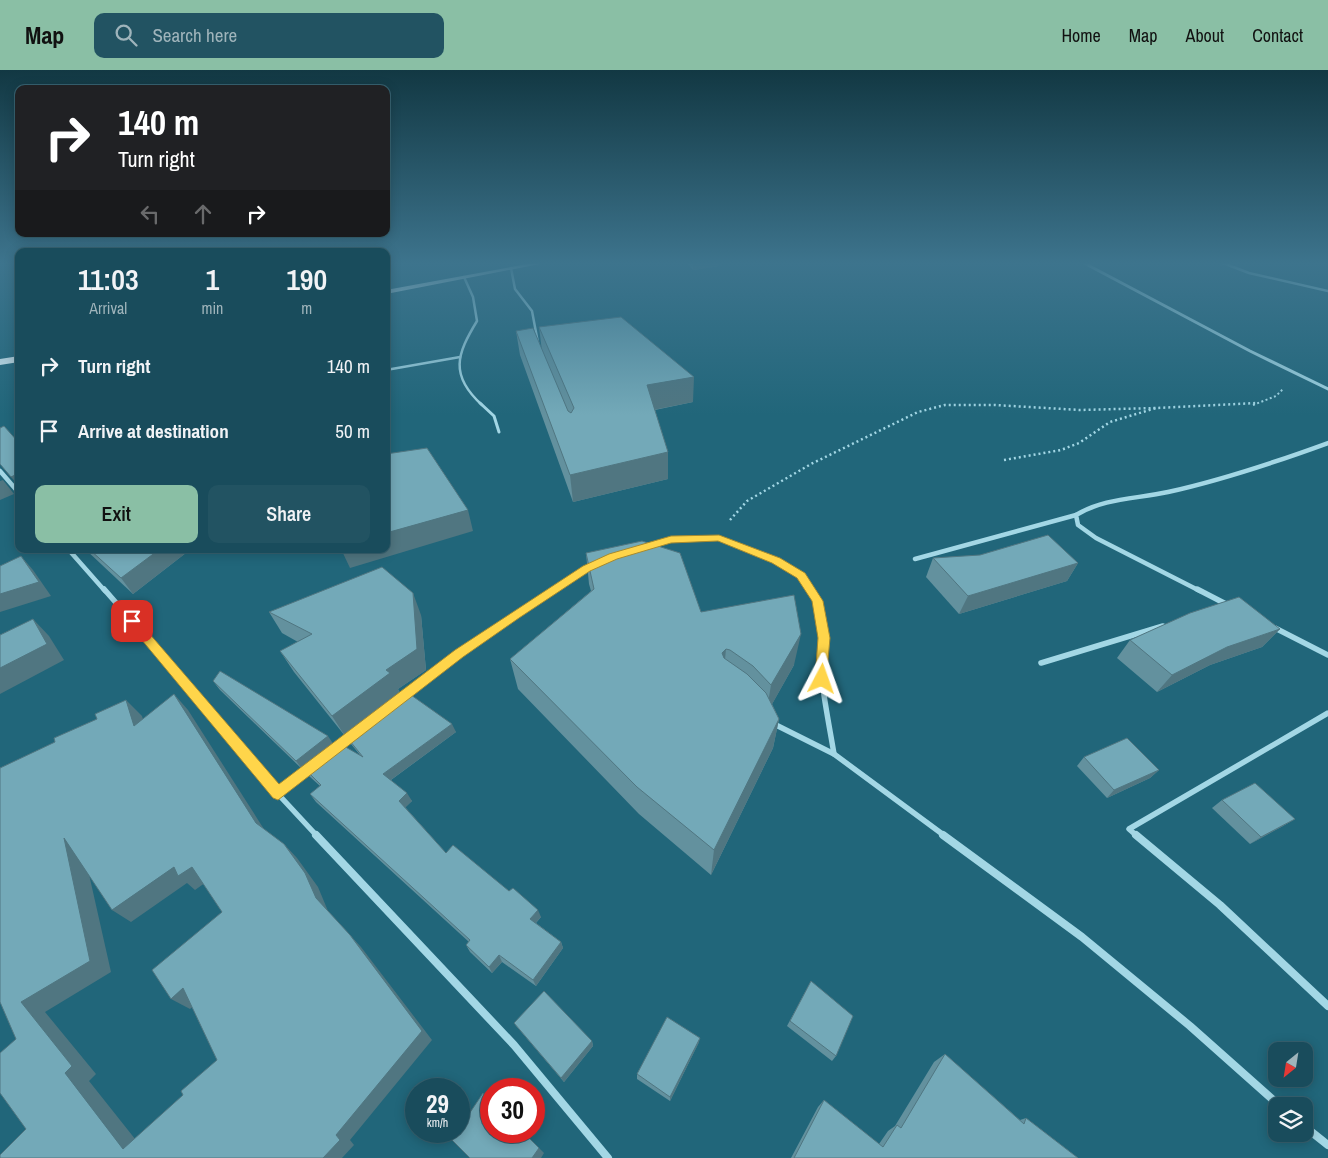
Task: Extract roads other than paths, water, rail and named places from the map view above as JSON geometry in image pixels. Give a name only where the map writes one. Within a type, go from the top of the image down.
[{"type":"main road","points":[[0,362],[15,360]]},
{"type":"street","points":[[1182,314],[1328,388]]},
{"type":"street","points":[[915,558],[1076,515],[1089,506],[1167,492],[1302,453],[1328,443]]},
{"type":"street","points":[[0,471],[15,488]]},
{"type":"street","points":[[1076,515],[1078,525],[1096,538],[1235,608]]},
{"type":"street","points":[[637,549],[671,540],[719,538],[776,560],[801,575],[818,601],[824,638],[822,679],[834,754]]},
{"type":"street","points":[[72,553],[208,708],[278,794],[514,1045],[608,1158]]},
{"type":"street","points":[[396,702],[459,654],[515,615],[587,569],[604,561]]},
{"type":"street","points":[[1217,607],[1226,604]]},
{"type":"street","points":[[1041,663],[1171,623]]},
{"type":"street","points":[[1269,625],[1328,655]]},
{"type":"street","points":[[1328,713],[1129,829],[1220,906],[1328,1006]]},
{"type":"street","points":[[762,718],[834,754],[1082,937],[1190,1026],[1270,1097]]},
{"type":"street","points":[[333,751],[357,732]]},
{"type":"street","points":[[278,794],[318,763]]},
{"type":"street","points":[[1313,1133],[1328,1145]]},
{"type":"lane","points":[[476,314],[477,321],[463,344],[458,365],[469,393],[494,416],[499,432]]},
{"type":"lane","points":[[533,314],[539,345]]},
{"type":"lane","points":[[390,369],[460,357]]}]
